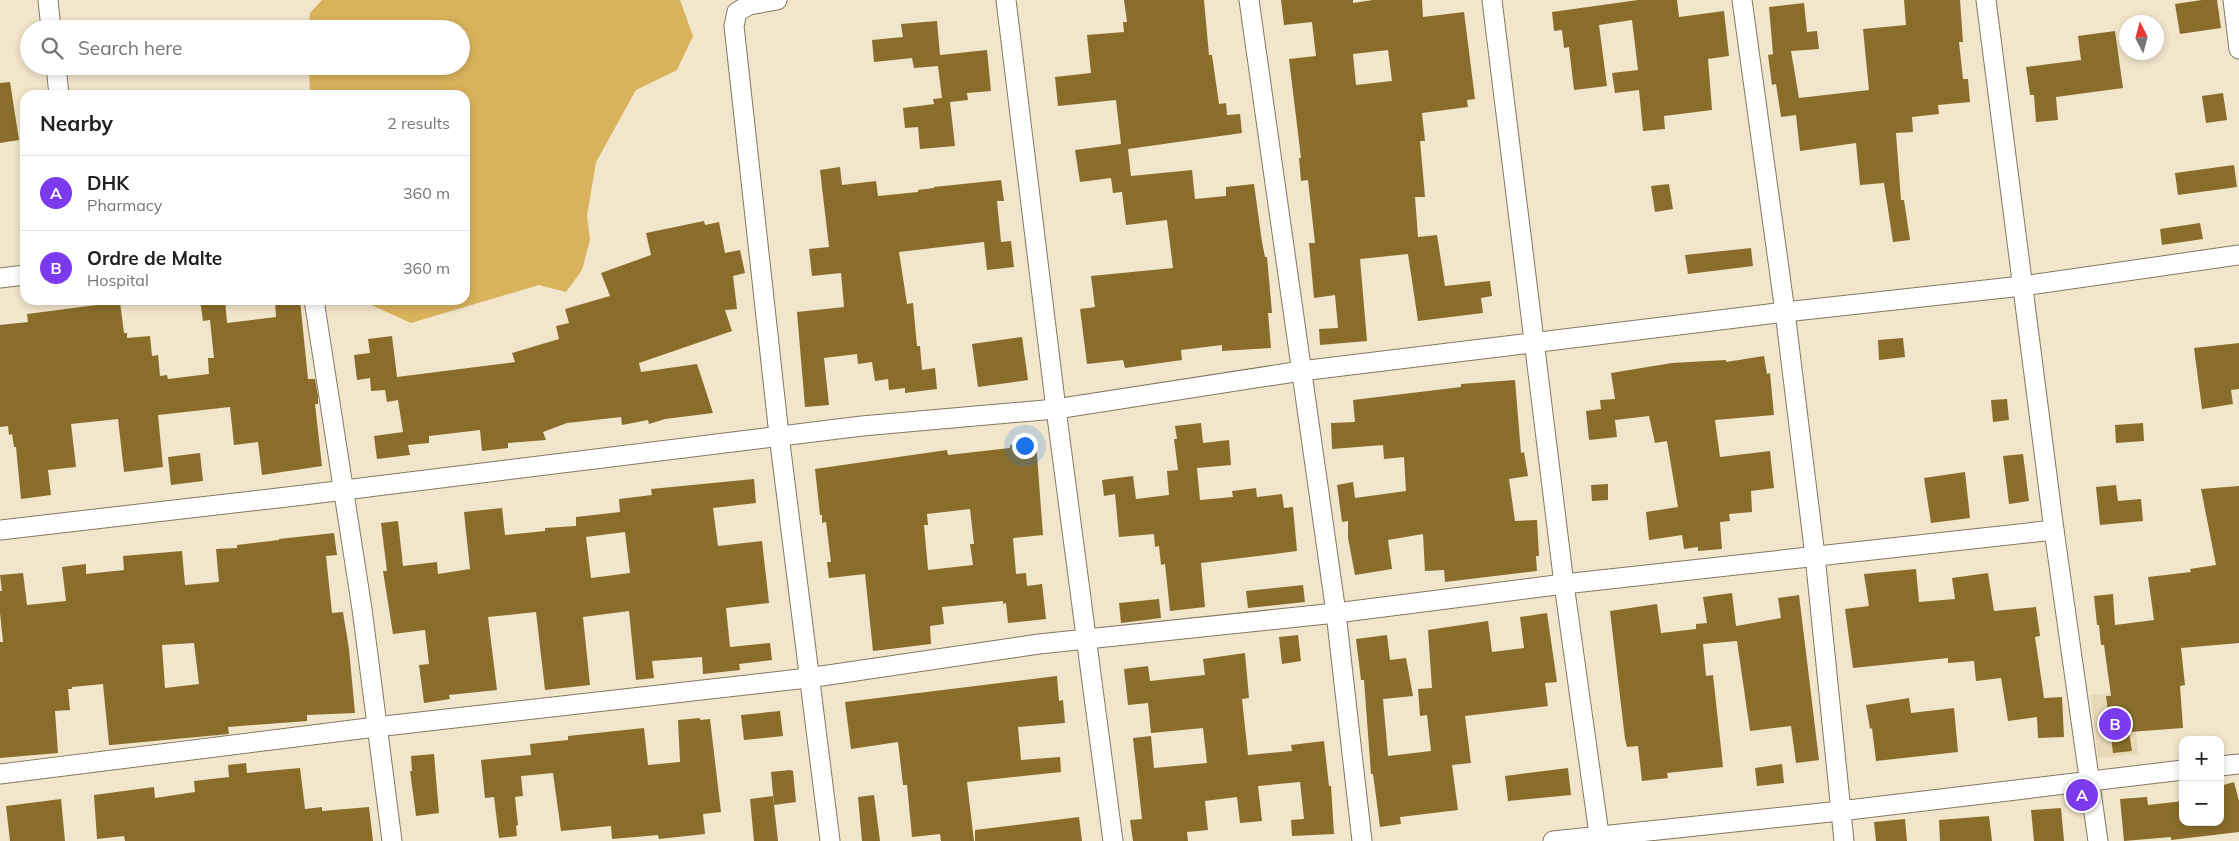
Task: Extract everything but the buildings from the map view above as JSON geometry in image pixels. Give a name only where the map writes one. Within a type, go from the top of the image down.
[{"type":"street","points":[[48,0],[50,20]]},
{"type":"street","points":[[777,0],[749,5],[737,12],[734,26],[779,435],[808,678],[830,841]]},
{"type":"street","points":[[1006,0],[1056,409],[1113,841]]},
{"type":"street","points":[[1249,0],[1336,613],[1362,841]]},
{"type":"street","points":[[1492,0],[1564,584],[1600,839]]},
{"type":"street","points":[[1742,0],[1786,312],[1815,556],[1844,841]]},
{"type":"street","points":[[1986,0],[2054,530],[2098,841]]},
{"type":"street","points":[[2233,0],[2239,49]]},
{"type":"street","points":[[57,75],[58,90]]},
{"type":"street","points":[[0,530],[344,490],[779,435],[1056,409],[1301,372],[1786,312],[2022,286],[2239,255]]},
{"type":"street","points":[[0,278],[20,276]]},
{"type":"street","points":[[315,305],[362,609],[392,841]]},
{"type":"street","points":[[0,774],[376,727],[808,678],[1039,644],[1336,613],[1564,584],[2054,530]]},
{"type":"street","points":[[2224,766],[2239,764]]},
{"type":"street","points":[[1553,841],[1600,839],[2179,770]]},
{"type":"shaded area","points":[[322,0],[680,0],[693,36],[677,70],[636,90],[596,162],[587,216],[590,240],[582,270],[566,292],[539,285],[411,323],[371,305],[470,305],[470,90],[310,90],[309,75],[470,75],[470,20],[310,20],[310,13]]},
{"type":"shaded area","points":[[2132,691],[2138,754],[2098,758],[2091,695]]},
{"type":"place","name":"Ordre de Malte","points":[[2115,724]]},
{"type":"place","name":"DHK","points":[[2082,795]]}]
